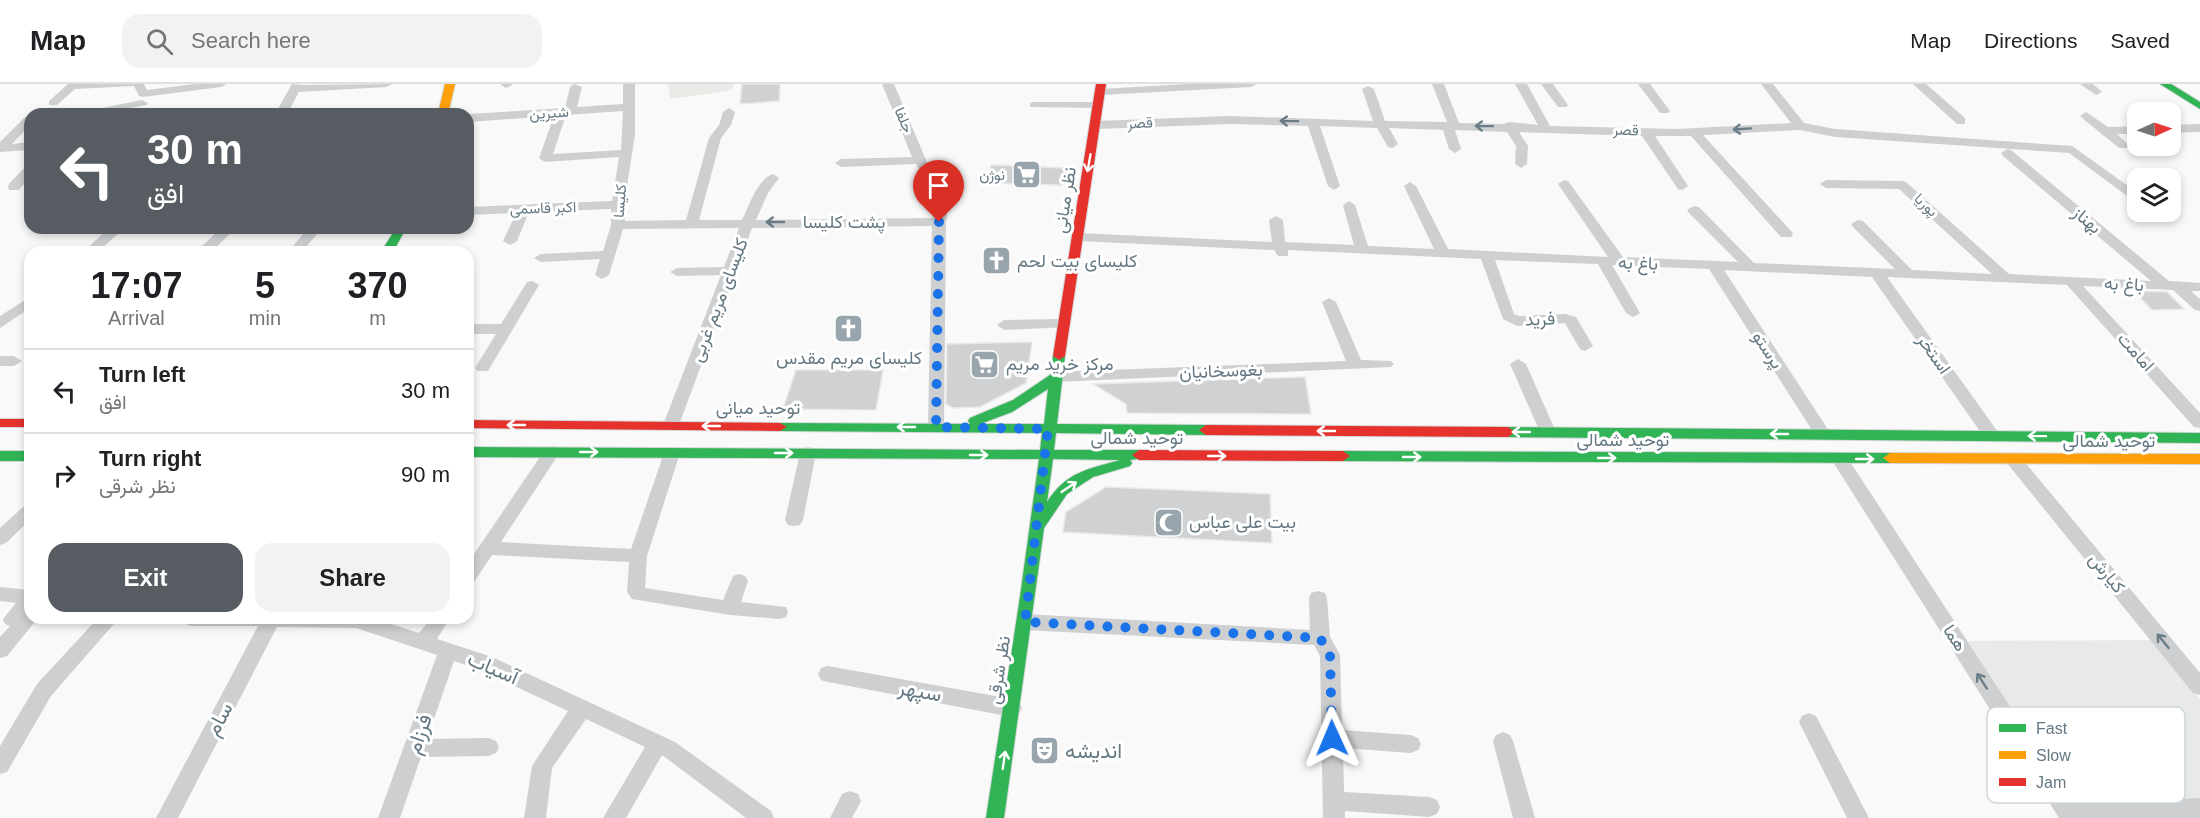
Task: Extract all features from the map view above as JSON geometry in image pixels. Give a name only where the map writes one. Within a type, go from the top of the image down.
[{"type":"main road","points":[[444,108],[450,84]]},
{"type":"main road","points":[[2165,84],[2200,106]]},
{"type":"main road","name":"نظر میانی","points":[[1045,455],[1100,94]]},
{"type":"main road","points":[[943,427],[985,419],[1010,410],[1031,398],[1056,377]]},
{"type":"main road","points":[[0,423],[24,423]]},
{"type":"main road","name":"توحید میانی","points":[[474,424],[1048,429]]},
{"type":"main road","name":"توحید شمالی","points":[[1048,429],[2200,438]]},
{"type":"main road","points":[[1933,435],[1949,459]]},
{"type":"main road","points":[[474,452],[1045,455]]},
{"type":"main road","name":"توحید شمالی","points":[[1045,455],[2200,459]]},
{"type":"main road","name":"نظر شرقی","points":[[995,818],[1025,622],[1045,455]]},
{"type":"main road","points":[[0,456],[24,456]]},
{"type":"main road","points":[[1036,534],[1062,490],[1088,474],[1159,456]]},
{"type":"street","points":[[53,103],[72,87],[130,84]]},
{"type":"street","points":[[112,108],[140,99],[220,84]]},
{"type":"street","points":[[285,108],[297,87],[386,84]]},
{"type":"street","name":"کلیسا","points":[[629,84],[630,107],[618,205],[618,225],[748,222]]},
{"type":"street","name":"جلفا","points":[[888,84],[920,160],[943,198],[939,222],[943,427]]},
{"type":"street","points":[[1034,105],[1100,94],[1251,84]]},
{"type":"street","points":[[1438,84],[1451,125],[1455,149]]},
{"type":"street","points":[[1521,84],[1545,127]]},
{"type":"street","points":[[1547,84],[1562,105]]},
{"type":"street","points":[[1644,84],[1664,111]]},
{"type":"street","points":[[1767,84],[1800,126]]},
{"type":"street","points":[[1919,84],[1961,121]]},
{"type":"street","points":[[576,87],[545,158],[626,153]]},
{"type":"street","points":[[1368,89],[1380,123],[1392,144]]},
{"type":"street","points":[[1250,105],[1255,120]]},
{"type":"street","name":"شیرین","points":[[474,118],[630,107]]},
{"type":"street","points":[[692,222],[715,138],[725,125],[729,112]]},
{"type":"street","points":[[2086,116],[2123,145]]},
{"type":"street","name":"قصر","points":[[1096,125],[1255,120],[1695,132],[1800,126],[1835,133],[2072,150],[2127,192]]},
{"type":"street","points":[[1312,121],[1334,186]]},
{"type":"street","points":[[0,148],[24,124]]},
{"type":"street","points":[[1509,126],[1521,146],[1521,164]]},
{"type":"street","points":[[2181,130],[2200,128]]},
{"type":"street","points":[[2105,131],[2127,130]]},
{"type":"street","points":[[1645,131],[1667,160],[1682,186]]},
{"type":"street","points":[[1695,132],[1786,234]]},
{"type":"street","points":[[2181,140],[2186,144]]},
{"type":"street","points":[[0,148],[24,146]]},
{"type":"street","name":"بهناز","points":[[2007,153],[2200,307]]},
{"type":"street","points":[[841,163],[920,160]]},
{"type":"street","points":[[24,176],[14,187],[24,187]]},
{"type":"street","name":"کلیسای مریم غربی","points":[[671,425],[748,222],[762,192],[773,178]]},
{"type":"street","points":[[1564,184],[1619,262]]},
{"type":"street","name":"پوریا","points":[[1826,184],[1902,185],[2005,278]]},
{"type":"street","points":[[1410,186],[1443,254]]},
{"type":"street","name":"اکبر قاسمی","points":[[474,211],[618,205]]},
{"type":"street","points":[[1350,205],[1362,250]]},
{"type":"street","points":[[510,241],[524,209]]},
{"type":"street","points":[[1694,210],[1750,267]]},
{"type":"street","points":[[1276,220],[1282,251]]},
{"type":"street","name":"پشت کلیسا","points":[[748,222],[939,222]]},
{"type":"street","points":[[1858,224],[1908,274]]},
{"type":"street","points":[[602,275],[606,255],[618,225]]},
{"type":"street","points":[[97,246],[110,234]]},
{"type":"street","points":[[210,246],[222,234]]},
{"type":"street","points":[[300,246],[310,234]]},
{"type":"street","name":"باغ به","points":[[1077,237],[1282,251],[1362,250],[2200,287]]},
{"type":"street","points":[[541,258],[606,255]]},
{"type":"street","name":"فرید","points":[[1487,256],[1508,316],[1517,321],[1565,318],[1571,320],[1585,346]]},
{"type":"street","points":[[1603,261],[1633,313]]},
{"type":"street","name":"پرستو","points":[[1714,266],[1823,434]]},
{"type":"street","points":[[677,273],[730,271]]},
{"type":"street","name":"استخر","points":[[1876,272],[1992,436]]},
{"type":"street","name":"امامت","points":[[2072,282],[2200,423]]},
{"type":"street","points":[[483,369],[532,285]]},
{"type":"street","points":[[1329,302],[1355,365]]},
{"type":"street","points":[[0,324],[22,313]]},
{"type":"street","points":[[1004,326],[1064,324]]},
{"type":"street","points":[[474,329],[507,329]]},
{"type":"street","name":"بغوسخانیان","points":[[1056,377],[1386,364]]},
{"type":"street","points":[[1518,364],[1548,432]]},
{"type":"street","points":[[474,568],[552,452]]},
{"type":"street","points":[[672,453],[638,556],[634,589],[639,594],[729,608],[779,612]]},
{"type":"street","points":[[794,520],[808,453]]},
{"type":"street","name":"هما","points":[[1839,458],[1999,707]]},
{"type":"street","name":"کیارش","points":[[2013,459],[2200,687]]},
{"type":"street","points":[[0,538],[24,516]]},
{"type":"street","points":[[488,548],[638,556]]},
{"type":"street","points":[[729,608],[739,581]]},
{"type":"street","points":[[2,594],[24,588]]},
{"type":"street","points":[[2,594],[24,597]]},
{"type":"street","points":[[1318,598],[1320,638],[1330,655],[1334,809],[1429,807]]},
{"type":"street","points":[[24,605],[12,619],[24,622]]},
{"type":"street","points":[[1025,622],[1320,638]]},
{"type":"street","points":[[0,650],[24,624]]},
{"type":"street","points":[[0,765],[44,690],[104,624]]},
{"type":"street","name":"سام","points":[[167,818],[256,624]]},
{"type":"street","name":"آسیاب","points":[[368,624],[485,663],[658,743],[668,748],[755,816]]},
{"type":"street","points":[[424,642],[437,624]]},
{"type":"street","name":"فرزام","points":[[389,818],[448,651]]},
{"type":"street","name":"سپهر","points":[[828,674],[1012,708]]},
{"type":"street","points":[[535,818],[542,766],[582,708]]},
{"type":"street","points":[[1809,722],[1858,818]]},
{"type":"street","points":[[1332,738],[1411,744]]},
{"type":"street","points":[[1503,741],[1524,818]]},
{"type":"street","points":[[614,818],[658,743]]},
{"type":"street","points":[[414,748],[489,747]]},
{"type":"street","name":"هما","points":[[2061,803],[2069,816]]},
{"type":"street","points":[[2069,816],[2200,808]]},
{"type":"shaded area","points":[[668,84],[734,84],[728,91],[670,99]]},
{"type":"shaded area","points":[[2152,640],[2200,699],[2200,803],[2071,808],[2068,803],[2185,803],[2185,707],[2005,707],[1962,641]]},
{"type":"building","points":[[742,84],[780,84],[779,101],[740,104]]},
{"type":"building","name":"نوژن","points":[[991,165],[1065,168],[1062,185],[986,183]]},
{"type":"building","points":[[2134,291],[2167,292],[2184,309],[2152,310]]},
{"type":"building","name":"مرکز خرید مریم","points":[[1032,342],[1026,383],[980,407],[953,408],[946,404],[947,344]]},
{"type":"building","points":[[796,370],[883,370],[876,410],[783,409]]},
{"type":"building","points":[[1305,377],[1311,414],[1127,413],[1126,404],[1093,384]]},
{"type":"building","name":"بیت علی عباس","points":[[1106,487],[1270,494],[1272,543],[1063,532],[1066,512]]},
{"type":"traffic: fast","points":[[2165,84],[2200,106]]},
{"type":"traffic: fast","points":[[390,246],[398,234]]},
{"type":"traffic: fast","points":[[995,818],[1028,597],[1059,356]]},
{"type":"traffic: fast","points":[[975,421],[997,414],[1018,403],[1056,377]]},
{"type":"traffic: fast","points":[[780,427],[1206,430]]},
{"type":"traffic: fast","points":[[1508,432],[2200,438]]},
{"type":"traffic: fast","points":[[474,452],[1139,455]]},
{"type":"traffic: fast","points":[[0,456],[24,456]]},
{"type":"traffic: fast","points":[[1343,456],[1890,458]]},
{"type":"traffic: fast","points":[[1041,524],[1062,490],[1088,474],[1125,463]]},
{"type":"traffic: slow","points":[[444,108],[450,84]]},
{"type":"traffic: slow","points":[[1890,458],[2200,459]]},
{"type":"traffic: jam","points":[[1059,356],[1101,84]]},
{"type":"traffic: jam","points":[[0,423],[24,423]]},
{"type":"traffic: jam","points":[[474,424],[780,427]]},
{"type":"traffic: jam","points":[[1206,430],[1508,432]]},
{"type":"traffic: jam","points":[[1139,455],[1343,456]]},
{"type":"place","name":"نوژن","points":[[1026,175]]},
{"type":"place","name":"کلیسای بیت لحم","points":[[996,261]]},
{"type":"place","name":"کلیسای مریم مقدس","points":[[849,329]]},
{"type":"place","name":"مرکز خرید مریم","points":[[985,364]]},
{"type":"place","name":"بیت علی عباس","points":[[1168,522]]},
{"type":"place","name":"اندیشه","points":[[1044,751]]},
{"type":"route","points":[[939,222],[936,427],[1048,429],[1025,622],[1320,638],[1330,655],[1332,738]]}]
